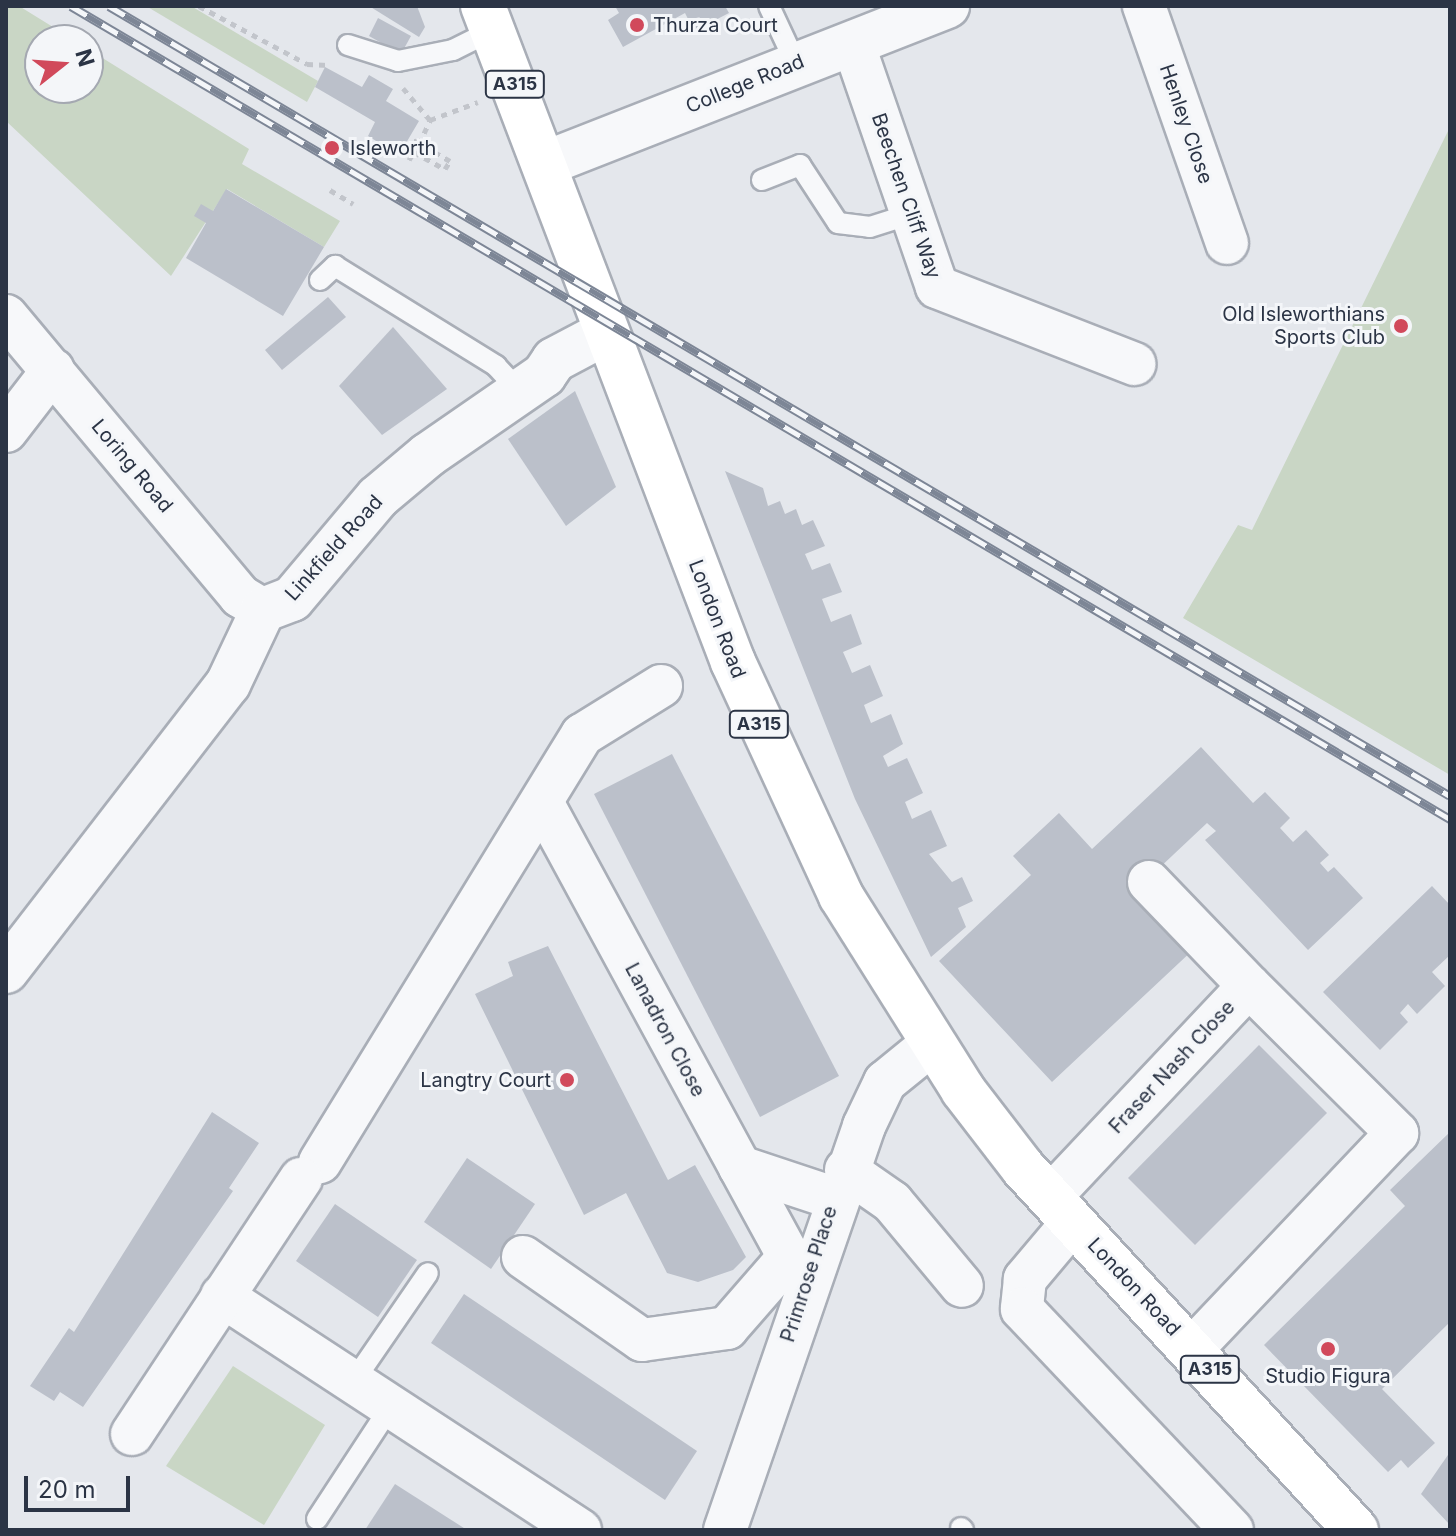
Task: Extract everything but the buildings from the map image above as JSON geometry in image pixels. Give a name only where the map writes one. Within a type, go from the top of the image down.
[{"type":"main road","name":"London Road","points":[[488,18],[605,333],[792,802],[933,1043],[1061,1210],[1356,1530]]},
{"type":"street","name":"College Road","points":[[544,164],[947,6]]},
{"type":"street","name":"Henley Close","points":[[1144,6],[1227,243]]},
{"type":"street","name":"Beechen Cliff Way","points":[[853,43],[937,287],[1134,364]]},
{"type":"street","name":"Loring Road","points":[[6,316],[240,596],[263,610]]},
{"type":"street","name":"Linkfield Road","points":[[6,971],[228,684],[263,610],[292,599],[378,497],[527,386],[554,360],[605,333]]},
{"type":"street","points":[[6,431],[53,370]]},
{"type":"street","points":[[132,1434],[222,1296],[310,1170],[544,806],[591,724],[661,686]]},
{"type":"street","name":"Lanadron Close","points":[[523,1257],[642,1340],[727,1328],[789,1257],[544,806]]},
{"type":"street","points":[[1149,882],[1249,986]]},
{"type":"street","name":"Fraser Nash Close","points":[[1061,1210],[1249,986],[1397,1133],[1192,1349]]},
{"type":"street","name":"Primrose Place","points":[[725,1530],[840,1184],[885,1082],[933,1043]]},
{"type":"street","points":[[740,1167],[840,1184],[892,1202],[962,1286]]},
{"type":"street","name":"London Road","points":[[1061,1210],[1025,1279],[1022,1309],[1232,1530]]},
{"type":"street","points":[[222,1296],[580,1530]]},
{"type":"lane","points":[[769,6],[796,64]]},
{"type":"lane","points":[[348,45],[398,61],[453,50],[488,18]]},
{"type":"lane","points":[[762,180],[800,165],[838,223],[870,227],[911,214]]},
{"type":"lane","points":[[320,280],[335,266],[527,386]]},
{"type":"lane","points":[[353,1382],[428,1273]]},
{"type":"lane","points":[[317,1519],[391,1406]]},
{"type":"path","points":[[199,6],[307,64],[340,68]]},
{"type":"path","points":[[396,80],[430,120]]},
{"type":"path","points":[[419,144],[430,120],[516,88]]},
{"type":"path","points":[[409,160],[414,152],[445,169],[450,161],[410,138]]},
{"type":"path","points":[[330,190],[353,204]]},
{"type":"green space","points":[[6,6],[19,6],[48,24],[24,24],[24,104],[104,104],[104,59],[249,149],[242,164],[340,221],[324,247],[227,189],[171,276],[6,121]]},
{"type":"green space","points":[[146,6],[191,6],[318,81],[307,102]]},
{"type":"green space","name":"Old Isleworthians Sports Club","points":[[1450,127],[1450,775],[1183,618],[1238,525],[1252,530]]},
{"type":"green space","points":[[233,1366],[325,1425],[264,1525],[166,1466]]},
{"type":"railway","points":[[71,6],[1450,819]]},
{"type":"railway","points":[[109,6],[1450,796]]},
{"type":"place","name":"Thurza Court","points":[[637,25]]},
{"type":"place","name":"Isleworth","points":[[332,148]]},
{"type":"place","name":"Old Isleworthians Sports Club","points":[[1401,326]]},
{"type":"place","name":"Langtry Court","points":[[567,1080]]},
{"type":"place","name":"Studio Figura","points":[[1328,1349]]}]
